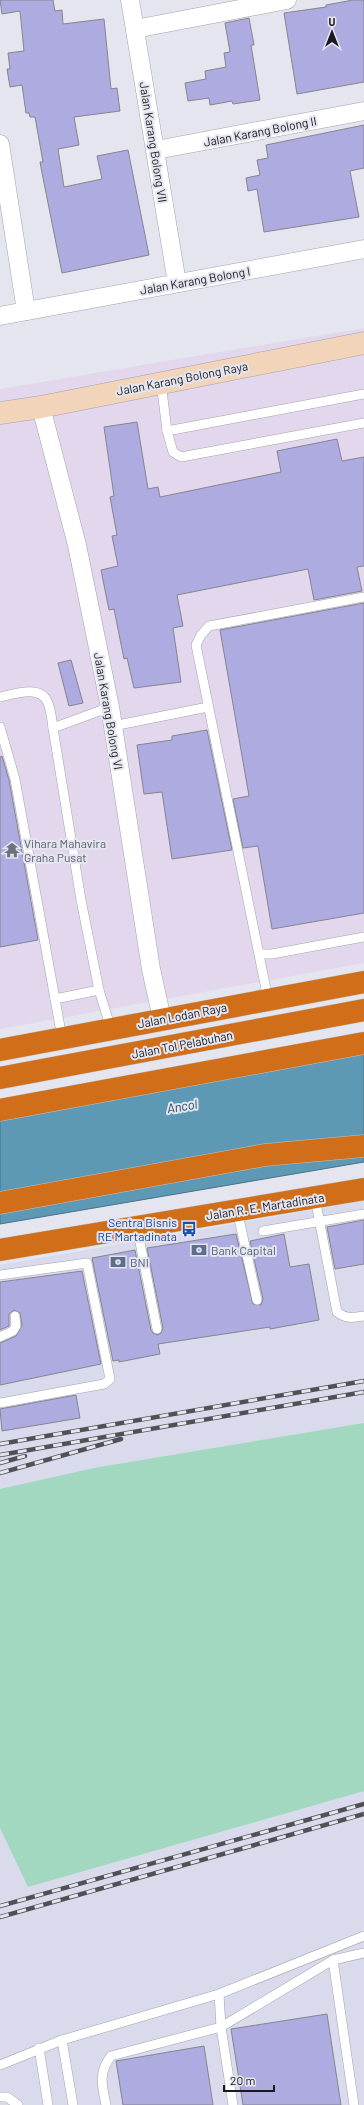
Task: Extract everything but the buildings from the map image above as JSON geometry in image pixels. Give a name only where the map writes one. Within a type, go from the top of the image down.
[{"type":"highway","name":"Jalan Lodan Raya","points":[[0,1050],[364,982]]},
{"type":"highway","name":"Jalan Tol Pelabuhan","points":[[0,1078],[364,1010]]},
{"type":"highway","points":[[0,1110],[364,1043]]},
{"type":"highway","points":[[0,1202],[265,1155],[364,1146]]},
{"type":"highway","name":"Jalan R. E. Martadinata","points":[[0,1250],[364,1189]]},
{"type":"street","name":"Jalan Karang Bolong VII","points":[[130,0],[177,283]]},
{"type":"street","points":[[136,29],[287,0]]},
{"type":"street","name":"Jalan Karang Bolong II","points":[[156,150],[364,111]]},
{"type":"street","points":[[0,144],[26,311]]},
{"type":"street","name":"Jalan Karang Bolong I","points":[[0,316],[364,249]]},
{"type":"street","name":"Jalan Karang Bolong Raya","points":[[0,412],[41,407],[364,342]]},
{"type":"street","name":"Jalan Karang Bolong VI","points":[[41,407],[77,545],[110,707],[151,969],[162,1019]]},
{"type":"lane","points":[[161,382],[167,431],[173,452],[181,457],[364,423]]},
{"type":"lane","points":[[167,431],[364,394]]},
{"type":"lane","points":[[268,999],[196,645],[209,626],[364,597]]},
{"type":"lane","points":[[0,697],[28,691],[39,694],[48,702],[81,900],[100,990],[111,1029]]},
{"type":"lane","points":[[53,728],[110,707]]},
{"type":"lane","points":[[113,726],[208,708]]},
{"type":"lane","points":[[0,727],[2,742],[15,779],[62,1038]]},
{"type":"lane","points":[[260,954],[272,954],[364,937]]},
{"type":"lane","points":[[55,999],[100,990]]},
{"type":"lane","points":[[315,1198],[318,1221],[337,1312],[343,1316],[352,1318],[364,1316]]},
{"type":"lane","points":[[237,1210],[257,1300]]},
{"type":"lane","points":[[264,1231],[364,1214]]},
{"type":"lane","points":[[137,1227],[157,1329]]},
{"type":"lane","points":[[0,1403],[104,1384],[110,1379],[87,1263],[5,1276]]},
{"type":"lane","points":[[0,1336],[13,1331],[16,1326],[15,1316]]},
{"type":"lane","points":[[0,2065],[62,2040],[219,1994],[364,1936]]},
{"type":"lane","points":[[106,2105],[102,2074],[104,2066],[111,2056],[221,2027],[333,1960],[364,1953]]},
{"type":"lane","points":[[333,1960],[354,2105]]},
{"type":"lane","points":[[219,1994],[221,2027],[233,2105]]},
{"type":"lane","points":[[62,2040],[73,2105]]},
{"type":"lane","points":[[39,2048],[48,2105]]},
{"type":"lane","points":[[0,2098],[7,2097],[18,2105]]},
{"type":"shaded area","points":[[364,328],[364,963],[0,1029],[0,389]]},
{"type":"shaded area","points":[[364,1201],[364,2105],[0,2105],[0,1265]]},
{"type":"green space","points":[[364,1423],[364,1791],[28,1887],[0,1828],[0,1489],[94,1468]]},
{"type":"water","name":"Ancol","points":[[364,1052],[364,1162],[0,1224],[0,1119]]},
{"type":"railway","points":[[0,1444],[364,1381]]},
{"type":"railway","points":[[0,1455],[364,1392]]},
{"type":"railway","points":[[0,1473],[121,1439]]},
{"type":"railway","points":[[0,1463],[25,1456]]},
{"type":"railway","points":[[0,1906],[364,1804]]},
{"type":"railway","points":[[0,1917],[364,1814]]},
{"type":"place","name":"Vihara Mahavira Graha Pusat","points":[[12,850]]},
{"type":"place","name":"Sentra Bisnis RE Martadinata","points":[[189,1229]]},
{"type":"place","name":"Bank Capital","points":[[199,1250]]},
{"type":"place","name":"BNI","points":[[118,1262]]}]
